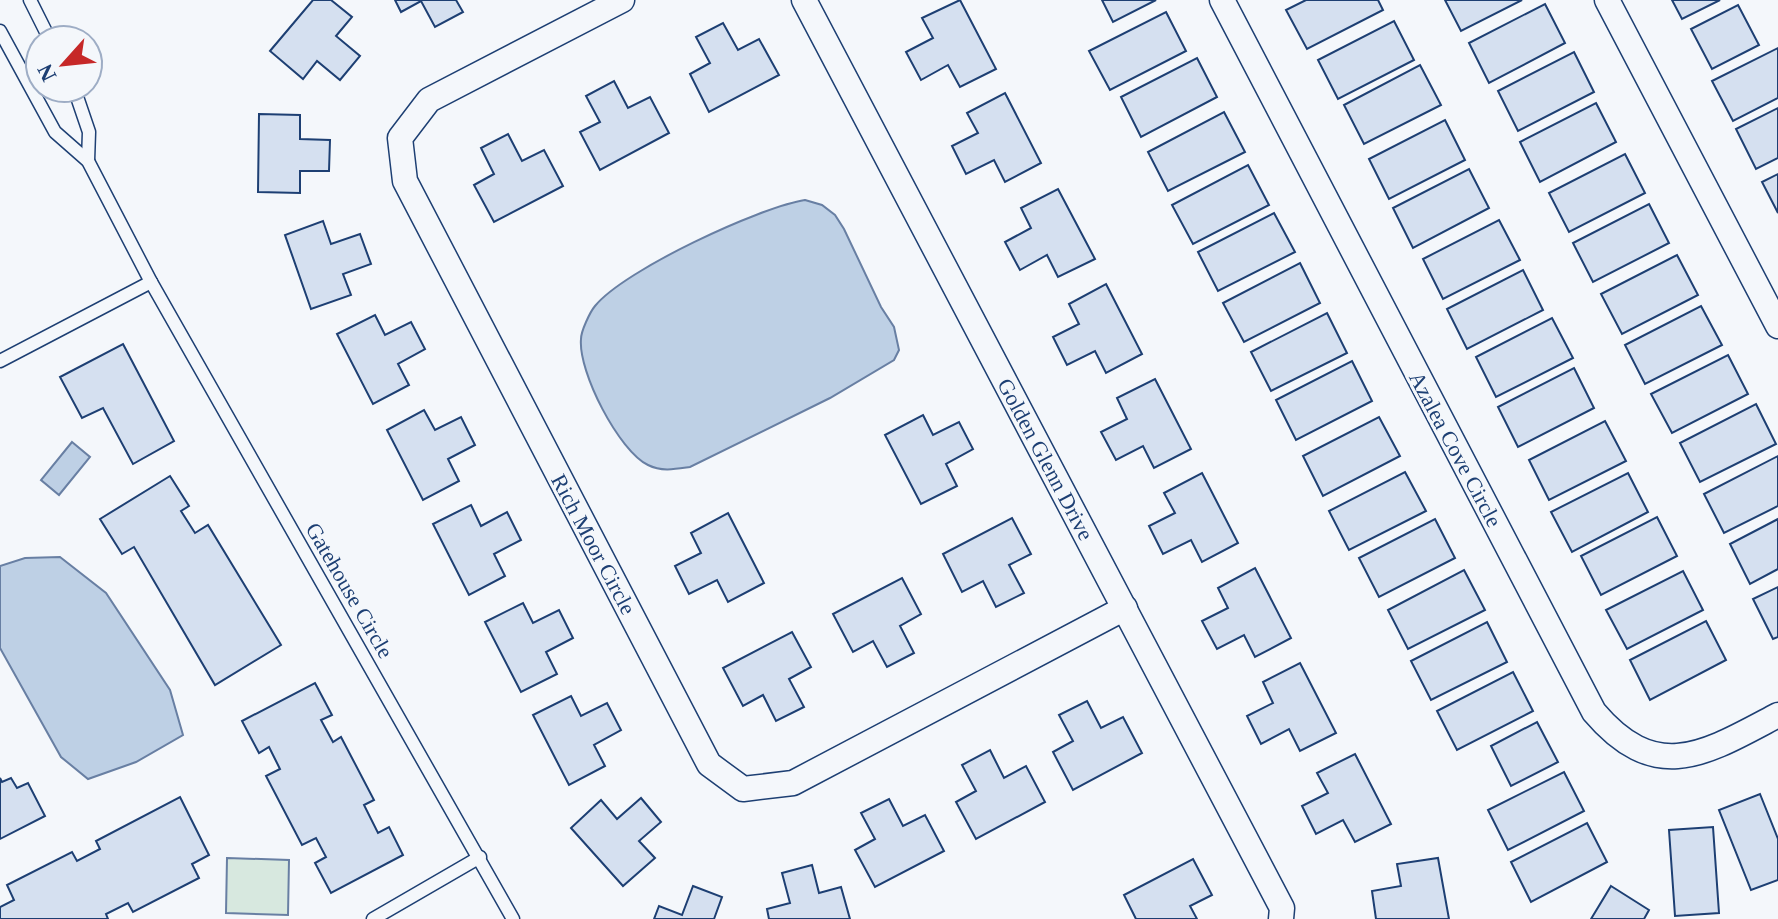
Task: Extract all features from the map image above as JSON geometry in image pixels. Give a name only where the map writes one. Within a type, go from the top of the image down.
[{"type":"street","name":"Rich Moor Circle","points":[[622,0],[429,100],[400,138],[405,181],[709,764],[743,789],[793,783],[1125,608]]},
{"type":"street","name":"Golden Glenn Drive","points":[[804,0],[1282,908],[1281,919]]},
{"type":"street","name":"Azalea Cove Circle","points":[[1222,0],[1594,712],[1631,746],[1644,753],[1672,757],[1702,753],[1778,715]]},
{"type":"street","points":[[1607,0],[1778,326]]},
{"type":"lane","points":[[30,0],[42,24]]},
{"type":"lane","name":"Gatehouse Circle","points":[[0,31],[55,132],[88,161],[151,282],[513,919]]},
{"type":"lane","name":"Gatehouse Circle","points":[[79,104],[89,132],[88,161]]},
{"type":"lane","points":[[0,361],[151,282]]},
{"type":"lane","points":[[373,919],[480,857]]},
{"type":"shaded area","points":[[227,858],[289,860],[288,915],[226,913]]},
{"type":"water","points":[[805,200],[822,205],[835,215],[844,229],[881,307],[894,327],[899,350],[894,360],[830,398],[690,467],[664,469],[648,465],[637,457],[613,428],[586,371],[581,339],[595,306],[611,291],[662,258],[757,214]]},
{"type":"water","points":[[72,442],[90,457],[59,495],[41,480]]},
{"type":"water","points":[[60,557],[106,593],[170,690],[183,735],[136,762],[88,779],[61,757],[0,648],[0,566],[25,558]]},
{"type":"building","points":[[313,0],[331,0],[352,17],[336,36],[360,56],[340,80],[317,61],[303,79],[270,51]]},
{"type":"building","points":[[395,0],[456,0],[463,12],[435,27],[421,1],[401,12]]},
{"type":"building","points":[[960,0],[996,69],[960,87],[948,65],[921,80],[906,52],[933,38],[922,18]]},
{"type":"building","points":[[1102,0],[1156,0],[1113,22]]},
{"type":"building","points":[[1306,0],[1378,0],[1383,10],[1307,49],[1286,10]]},
{"type":"building","points":[[1445,0],[1522,0],[1461,31]]},
{"type":"building","points":[[1672,0],[1720,0],[1682,19]]},
{"type":"building","points":[[1545,4],[1565,43],[1489,83],[1469,43]]},
{"type":"building","points":[[1738,5],[1759,45],[1712,69],[1691,29]]},
{"type":"building","points":[[1166,12],[1186,51],[1110,90],[1089,51]]},
{"type":"building","points":[[1394,21],[1414,60],[1338,99],[1318,60]]},
{"type":"building","points":[[723,23],[738,50],[759,39],[779,75],[709,112],[690,74],[710,63],[696,37]]},
{"type":"building","points":[[1778,48],[1778,98],[1733,121],[1712,81]]},
{"type":"building","points":[[1574,52],[1594,92],[1518,131],[1498,91]]},
{"type":"building","points":[[1197,58],[1217,97],[1141,137],[1121,97]]},
{"type":"building","points":[[1420,65],[1441,105],[1364,144],[1344,105]]},
{"type":"building","points":[[614,81],[628,108],[650,97],[669,133],[600,170],[580,132],[600,122],[586,96]]},
{"type":"building","points":[[1005,93],[1041,163],[1005,182],[994,160],[966,174],[952,146],[978,133],[967,113]]},
{"type":"building","points":[[1596,103],[1616,142],[1540,182],[1520,142]]},
{"type":"building","points":[[1778,108],[1778,158],[1756,169],[1736,129]]},
{"type":"building","points":[[1224,112],[1245,152],[1168,191],[1148,152]]},
{"type":"building","points":[[259,114],[300,115],[300,139],[330,140],[329,171],[300,171],[300,193],[258,192]]},
{"type":"building","points":[[1445,120],[1465,160],[1389,199],[1369,159]]},
{"type":"building","points":[[508,134],[522,161],[544,150],[563,186],[494,222],[474,185],[494,174],[481,148]]},
{"type":"building","points":[[1625,154],[1645,193],[1569,232],[1549,193]]},
{"type":"building","points":[[1248,165],[1269,205],[1193,244],[1172,205]]},
{"type":"building","points":[[1469,169],[1489,208],[1413,248],[1393,208]]},
{"type":"building","points":[[1778,174],[1778,213],[1762,182]]},
{"type":"building","points":[[1058,189],[1095,259],[1058,277],[1047,255],[1020,270],[1005,242],[1031,228],[1021,208]]},
{"type":"building","points":[[1649,204],[1669,243],[1593,282],[1573,243]]},
{"type":"building","points":[[1274,213],[1295,252],[1218,291],[1198,252]]},
{"type":"building","points":[[1499,220],[1520,260],[1443,299],[1423,259]]},
{"type":"building","points":[[323,221],[331,244],[360,234],[371,264],[343,274],[351,295],[311,309],[285,235]]},
{"type":"building","points":[[1677,255],[1698,295],[1622,334],[1601,294]]},
{"type":"building","points":[[1300,263],[1320,303],[1244,342],[1223,303]]},
{"type":"building","points":[[1523,270],[1543,310],[1467,349],[1447,309]]},
{"type":"building","points":[[1106,284],[1142,354],[1106,373],[1095,351],[1067,365],[1053,337],[1079,324],[1069,304]]},
{"type":"building","points":[[1701,306],[1722,345],[1645,384],[1625,345]]},
{"type":"building","points":[[1327,313],[1347,353],[1271,391],[1251,352]]},
{"type":"building","points":[[375,315],[385,335],[411,322],[425,349],[398,364],[409,385],[373,404],[337,334]]},
{"type":"building","points":[[1552,318],[1573,358],[1496,397],[1476,357]]},
{"type":"building","points":[[123,344],[174,441],[133,464],[103,408],[82,418],[60,377]]},
{"type":"building","points":[[1728,355],[1748,394],[1672,433],[1651,394]]},
{"type":"building","points":[[1352,361],[1372,401],[1296,440],[1276,400]]},
{"type":"building","points":[[1574,368],[1594,408],[1518,447],[1498,407]]},
{"type":"building","points":[[1155,379],[1191,449],[1154,468],[1143,446],[1116,460],[1101,432],[1127,419],[1117,398]]},
{"type":"building","points":[[1756,404],[1776,444],[1700,482],[1680,443]]},
{"type":"building","points":[[424,410],[435,430],[461,417],[475,445],[448,459],[459,481],[423,500],[387,430]]},
{"type":"building","points":[[923,415],[933,435],[959,422],[973,449],[946,464],[957,486],[921,504],[885,435]]},
{"type":"building","points":[[1379,417],[1400,456],[1323,496],[1303,456]]},
{"type":"building","points":[[1605,421],[1626,461],[1549,500],[1529,460]]},
{"type":"building","points":[[1778,456],[1778,506],[1724,533],[1704,494]]},
{"type":"building","points":[[1405,472],[1426,511],[1349,550],[1329,511]]},
{"type":"building","points":[[1202,473],[1238,543],[1202,562],[1191,540],[1163,554],[1149,526],[1175,513],[1164,493]]},
{"type":"building","points":[[1628,473],[1648,512],[1572,552],[1551,512]]},
{"type":"building","points":[[170,476],[189,506],[181,511],[195,533],[208,525],[281,645],[215,685],[134,547],[122,554],[100,519]]},
{"type":"building","points":[[471,505],[481,526],[507,512],[521,540],[494,554],[505,576],[469,595],[433,524]]},
{"type":"building","points":[[728,513],[764,583],[728,602],[717,580],[689,594],[675,566],[701,553],[691,533]]},
{"type":"building","points":[[1657,517],[1677,556],[1601,595],[1581,556]]},
{"type":"building","points":[[1012,518],[1031,554],[1009,565],[1024,593],[996,607],[983,581],[962,592],[943,554]]},
{"type":"building","points":[[1435,519],[1455,558],[1379,597],[1359,558]]},
{"type":"building","points":[[1778,519],[1778,569],[1750,584],[1730,544]]},
{"type":"building","points":[[1255,568],[1291,638],[1255,657],[1244,635],[1217,649],[1202,621],[1228,608],[1218,588]]},
{"type":"building","points":[[1464,570],[1485,610],[1408,649],[1388,610]]},
{"type":"building","points":[[1683,571],[1703,610],[1627,649],[1606,610]]},
{"type":"building","points":[[902,578],[921,614],[900,626],[914,653],[887,667],[873,641],[853,652],[833,614]]},
{"type":"building","points":[[1778,587],[1778,637],[1773,639],[1753,599]]},
{"type":"building","points":[[523,603],[533,623],[559,610],[573,638],[546,652],[557,674],[521,692],[485,622]]},
{"type":"building","points":[[1706,621],[1726,660],[1650,700],[1630,660]]},
{"type":"building","points":[[1487,622],[1507,662],[1431,700],[1411,661]]},
{"type":"building","points":[[792,632],[811,667],[789,679],[804,707],[776,721],[763,695],[743,706],[723,668]]},
{"type":"building","points":[[1300,663],[1336,733],[1300,751],[1289,729],[1261,744],[1247,716],[1273,703],[1263,682]]},
{"type":"building","points":[[1513,672],[1533,711],[1457,750],[1437,711]]},
{"type":"building","points":[[315,683],[332,715],[321,720],[333,742],[341,737],[374,800],[364,805],[378,833],[389,827],[403,855],[331,893],[315,863],[326,857],[316,838],[302,845],[266,776],[280,769],[269,747],[259,753],[242,721]]},
{"type":"building","points":[[571,696],[581,716],[607,703],[621,730],[594,745],[605,766],[569,785],[533,715]]},
{"type":"building","points":[[1087,701],[1101,728],[1123,717],[1142,753],[1073,790],[1053,752],[1073,741],[1059,715]]},
{"type":"building","points":[[1537,722],[1558,762],[1511,786],[1491,746]]},
{"type":"building","points":[[990,750],[1004,778],[1026,766],[1045,802],[976,839],[956,802],[976,791],[962,765]]},
{"type":"building","points":[[1355,754],[1391,824],[1355,842],[1343,820],[1316,834],[1302,806],[1328,793],[1317,773]]},
{"type":"building","points":[[1564,772],[1584,811],[1508,850],[1488,810]]},
{"type":"building","points":[[0,778],[2,782],[11,778],[17,788],[28,783],[45,816],[0,839]]},
{"type":"building","points":[[1760,794],[1778,839],[1778,880],[1751,890],[1719,810]]},
{"type":"building","points":[[180,797],[209,855],[192,864],[199,878],[133,912],[128,903],[106,914],[108,919],[0,919],[0,907],[14,900],[7,885],[72,852],[77,861],[100,849],[96,841]]},
{"type":"building","points":[[641,798],[661,822],[639,841],[655,858],[623,886],[571,828],[601,800],[617,819]]},
{"type":"building","points":[[889,799],[903,826],[925,815],[944,851],[875,887],[855,850],[875,839],[861,813]]},
{"type":"building","points":[[1587,823],[1607,862],[1531,902],[1511,862]]},
{"type":"building","points":[[1713,827],[1719,913],[1675,916],[1669,830]]},
{"type":"building","points":[[1438,858],[1449,919],[1376,919],[1372,891],[1401,886],[1397,864]]},
{"type":"building","points":[[1193,859],[1212,895],[1190,906],[1197,919],[1136,919],[1124,895]]},
{"type":"building","points":[[812,865],[819,893],[841,887],[850,919],[769,919],[767,909],[790,903],[782,873]]},
{"type":"building","points":[[693,886],[722,897],[714,919],[654,919],[659,906],[682,915]]},
{"type":"building","points":[[1611,886],[1649,910],[1644,919],[1591,919]]}]
